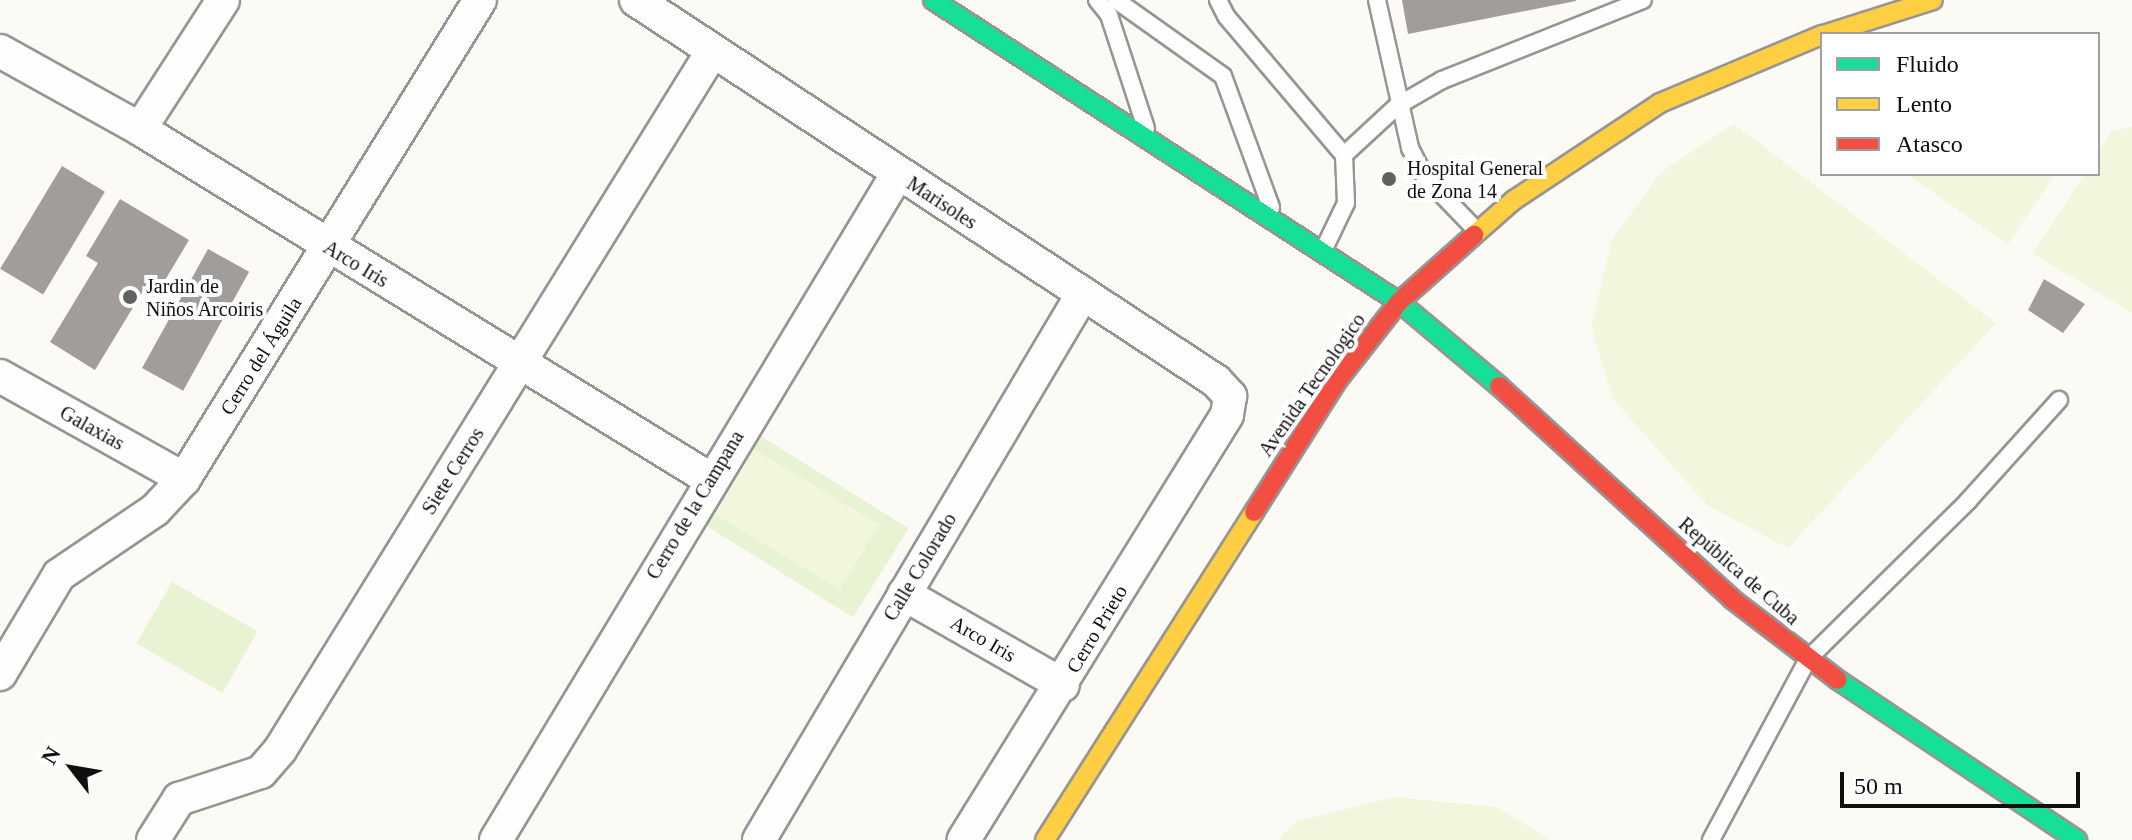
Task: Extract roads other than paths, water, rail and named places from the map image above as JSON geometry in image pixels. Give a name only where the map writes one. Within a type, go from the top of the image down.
[{"type":"street","points":[[140,129],[223,0]]},
{"type":"street","name":"Cerro del Águila","points":[[0,674],[59,575],[155,510],[184,479],[480,0]]},
{"type":"street","name":"Marisoles","points":[[636,0],[1216,381],[1230,396],[1227,415]]},
{"type":"street","name":"República de Cuba","points":[[933,0],[1399,302],[1547,426],[1732,599],[1808,659],[2077,840]]},
{"type":"street","name":"Avenida Tecnologico","points":[[1833,32],[1933,0]]},
{"type":"street","name":"Avenida Tecnologico","points":[[1045,840],[1337,381],[1399,302],[1477,231],[1595,143],[1660,103],[1820,37]]},
{"type":"street","name":"Arco Iris","points":[[0,51],[140,129],[710,479]]},
{"type":"street","name":"Siete Cerros","points":[[153,840],[179,799],[261,772],[280,750],[712,52]]},
{"type":"street","name":"Cerro de la Campana","points":[[496,840],[710,479],[898,173]]},
{"type":"street","name":"Calle Colorado","points":[[759,840],[1082,295]]},
{"type":"street","name":"Galaxias","points":[[0,376],[184,479]]},
{"type":"street","name":"Cerro Prieto","points":[[964,840],[1063,685],[1227,415]]},
{"type":"street","name":"Arco Iris","points":[[904,594],[1063,685]]},
{"type":"lane","points":[[1097,0],[1109,15],[1150,141]]},
{"type":"lane","points":[[1116,0],[1223,76],[1277,223]]},
{"type":"lane","points":[[1218,0],[1226,16],[1344,155],[1346,203],[1322,253]]},
{"type":"lane","points":[[1377,0],[1397,106],[1425,177],[1477,231]]},
{"type":"lane","points":[[1344,155],[1397,106],[1442,80],[1625,4],[1643,0]]},
{"type":"lane","points":[[1711,840],[1808,659],[1968,501],[2059,400]]},
{"type":"place","name":"Hospital General de Zona 14","points":[[1389,179]]},
{"type":"place","name":"Jardin de Niños Arcoiris","points":[[130,297]]}]
